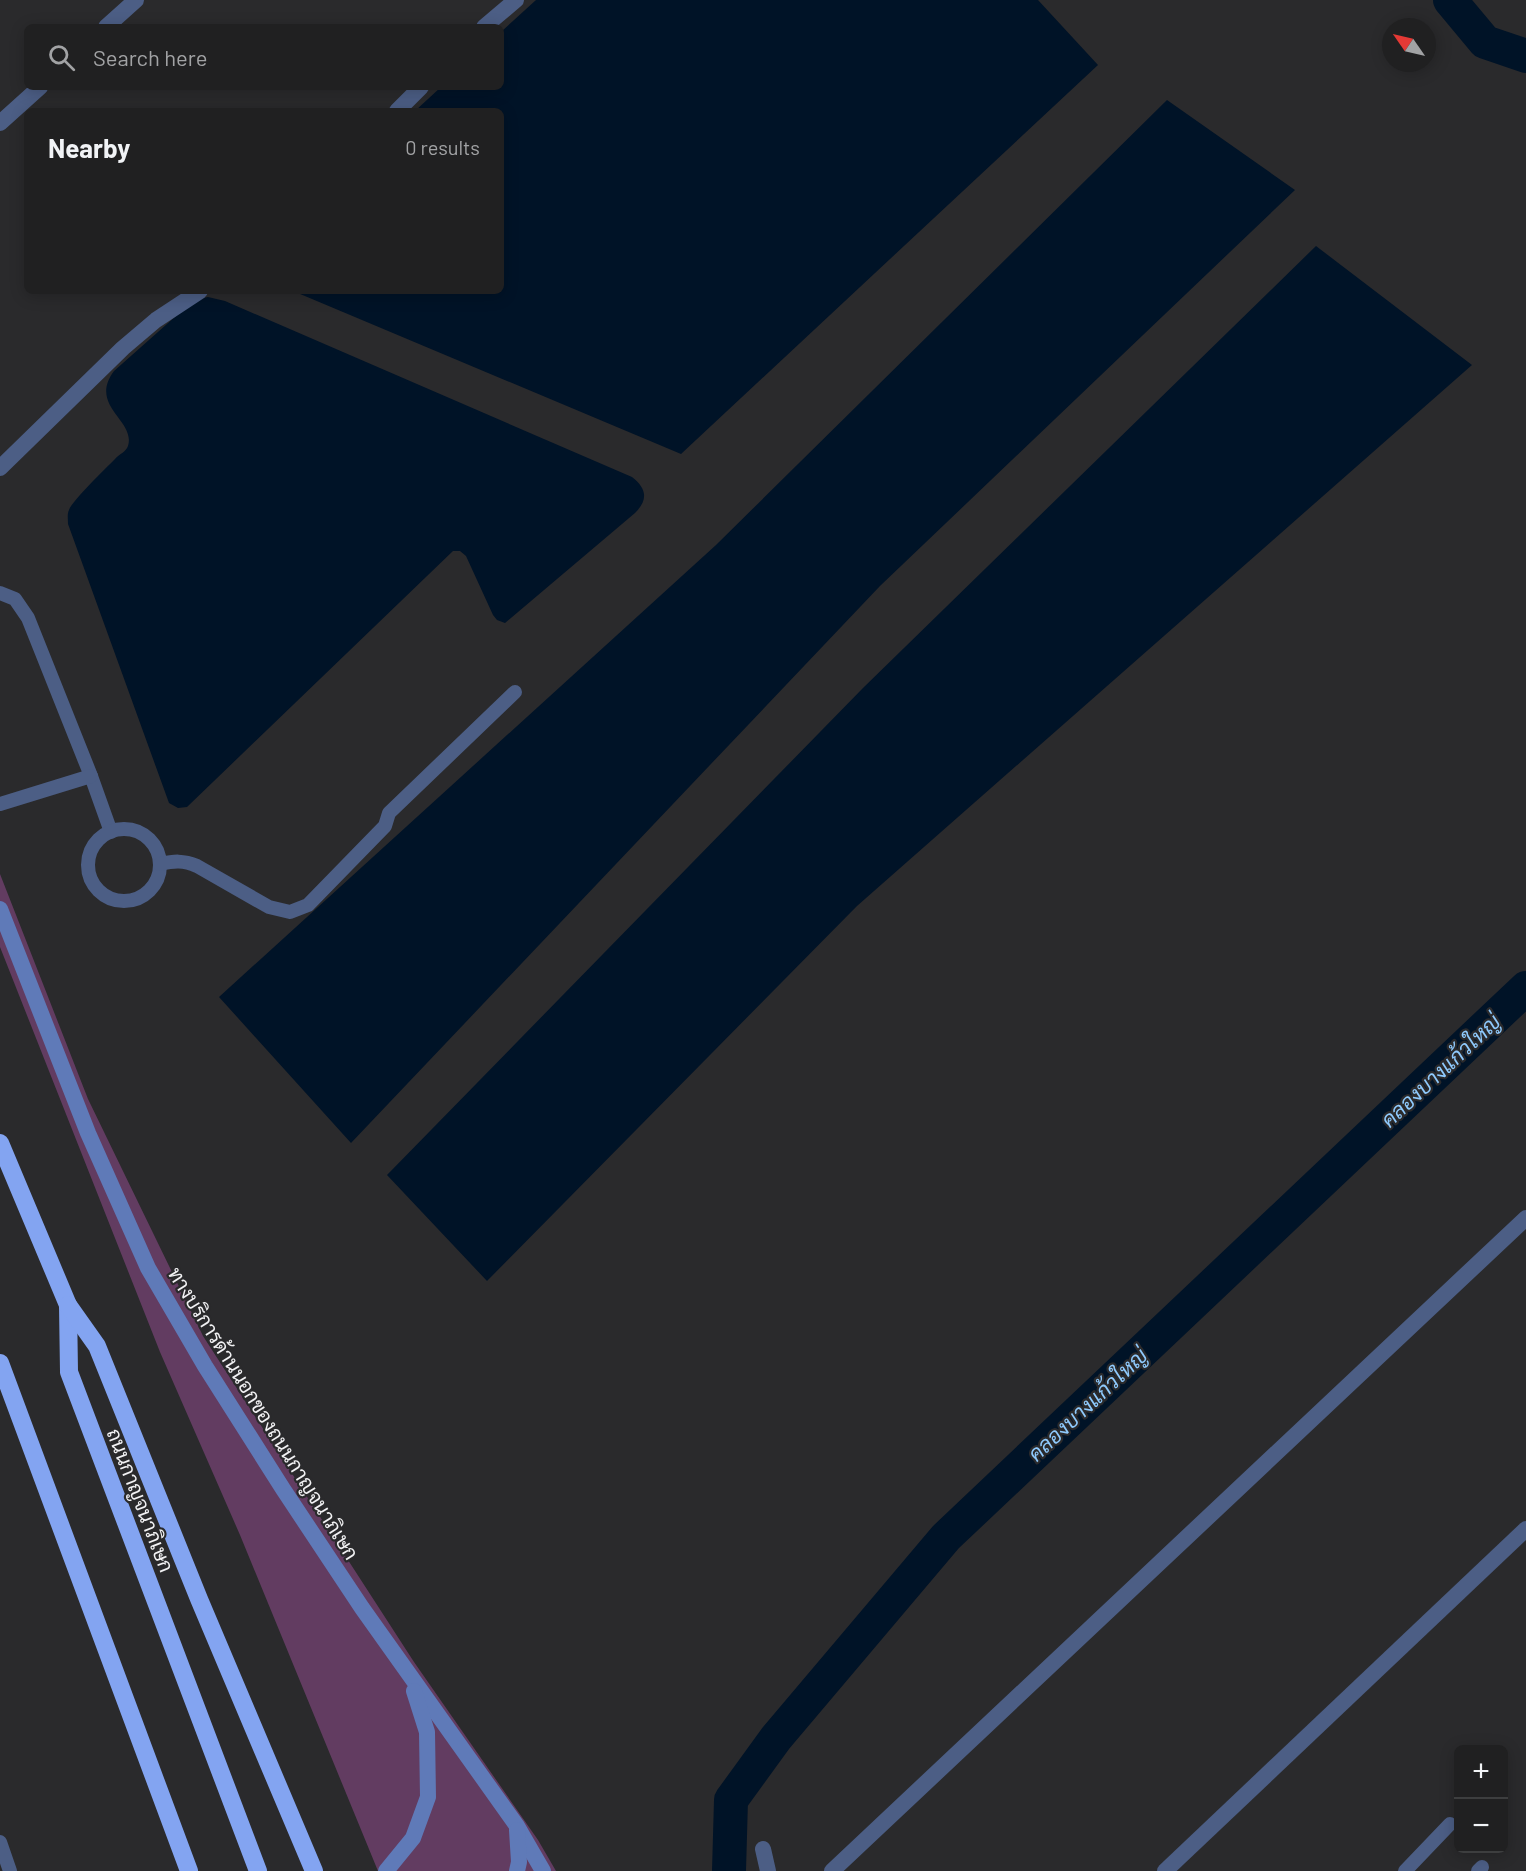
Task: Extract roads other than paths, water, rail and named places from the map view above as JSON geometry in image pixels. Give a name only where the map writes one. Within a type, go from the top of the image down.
[{"type":"highway","name":"ถนนกาญจนาภิเษก","points":[[0,1143],[68,1305],[69,1372],[258,1871]]},
{"type":"highway","points":[[68,1305],[97,1346],[199,1599],[314,1871]]},
{"type":"highway","points":[[0,1363],[189,1871]]},
{"type":"main road","name":"ทางบริการด้านนอกของถนนกาญจนาภิเษก","points":[[0,909],[88,1133],[148,1268],[205,1366],[284,1489],[410,1676],[516,1826],[543,1871]]},
{"type":"main road","points":[[386,1871],[413,1838],[428,1797],[427,1732],[410,1676]]},
{"type":"main road","points":[[516,1826],[519,1862],[517,1871]]},
{"type":"street","points":[[109,24],[136,0]]},
{"type":"street","points":[[488,24],[516,0]]},
{"type":"street","points":[[0,123],[37,90]]},
{"type":"street","points":[[400,108],[418,90]]},
{"type":"street","points":[[0,468],[123,348],[156,320],[195,294]]},
{"type":"street","points":[[832,1871],[1526,1218]]},
{"type":"street","points":[[1165,1871],[1526,1529]]},
{"type":"street","points":[[763,1849],[768,1871]]},
{"type":"lane","points":[[0,593],[15,599],[28,618],[111,832]]},
{"type":"lane","points":[[160,864],[184,861],[197,866],[270,907],[290,912],[308,905],[386,826],[389,813],[515,692]]},
{"type":"lane","points":[[0,804],[91,776]]},
{"type":"lane","points":[[119,829],[134,830],[147,837],[156,849],[160,864],[157,879],[148,891],[135,899],[120,902],[106,897],[95,887],[88,873],[88,858],[94,844],[105,834],[119,829]]},
{"type":"lane","points":[[1405,1871],[1450,1824]]},
{"type":"lane","points":[[0,1842],[10,1871]]},
{"type":"water","points":[[536,0],[1038,0],[1098,65],[681,454],[300,294],[504,294],[504,108],[418,108],[438,90],[504,90],[504,29]]},
{"type":"water","points":[[1167,100],[1295,190],[880,586],[351,1143],[219,997],[716,545]]},
{"type":"water","points":[[1316,246],[1472,365],[857,906],[487,1281],[387,1175],[863,688]]},
{"type":"water","points":[[208,297],[225,301],[632,477],[643,490],[644,498],[635,513],[505,623],[497,620],[493,615],[466,556],[460,551],[453,551],[187,807],[178,808],[169,803],[68,524],[68,515],[76,500],[128,446],[129,437],[126,428],[109,403],[106,394],[107,383],[114,371],[194,300]]},
{"type":"waterway","points":[[1450,0],[1485,42],[1526,56]]},
{"type":"waterway","name":"คลองบางแก้วใหญ่","points":[[729,1871],[731,1800],[776,1738],[946,1537],[1526,988]]}]
